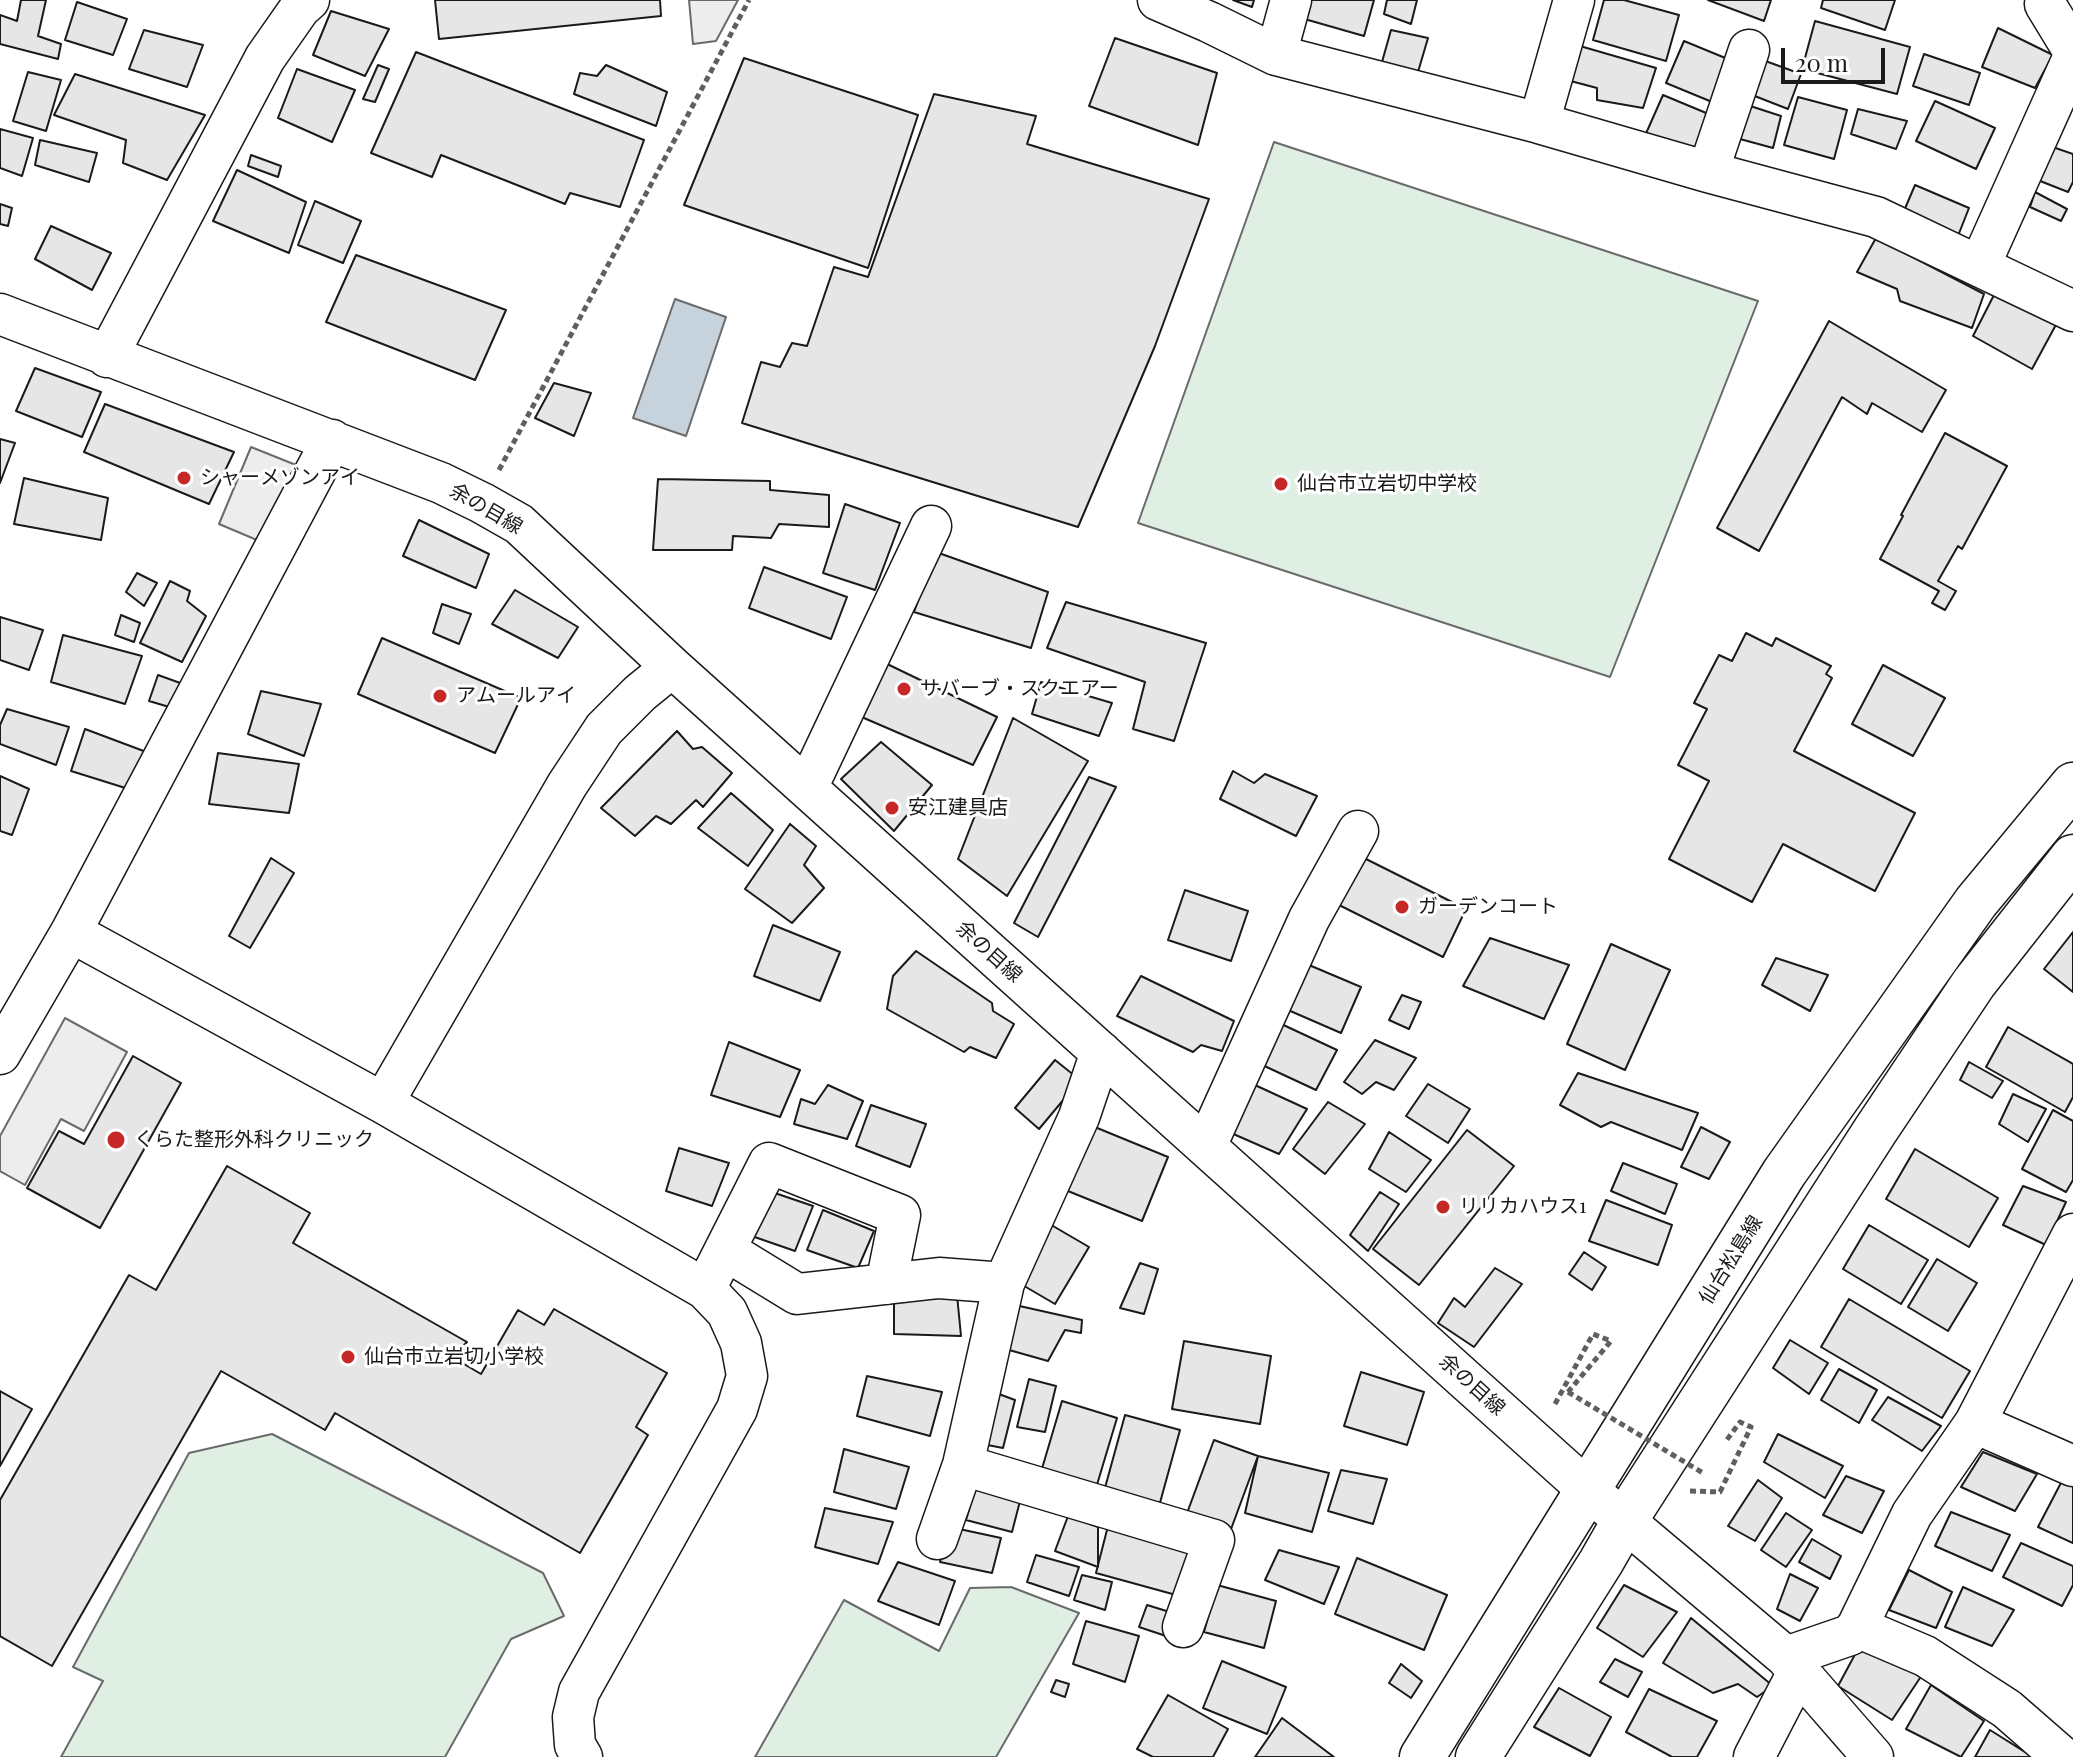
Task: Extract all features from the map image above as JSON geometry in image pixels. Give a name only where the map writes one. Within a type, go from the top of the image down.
[{"type":"main road","name":"仙台松島線","points":[[1422,1757],[1784,1173],[1976,902],[2073,785]]},
{"type":"main road","points":[[1478,1757],[1625,1520],[1875,1131],[1974,983],[2073,857]]},
{"type":"street","points":[[107,357],[265,58],[309,0]]},
{"type":"street","points":[[1158,0],[1276,55],[1539,123],[1876,217],[2073,311]]},
{"type":"street","points":[[1276,55],[1291,0]]},
{"type":"street","points":[[1539,123],[1574,0]]},
{"type":"street","points":[[2046,0],[2045,4],[2073,50]]},
{"type":"street","points":[[1708,172],[1749,50]]},
{"type":"street","points":[[1980,265],[2073,58]]},
{"type":"street","name":"余の目線","points":[[0,314],[441,483],[519,524],[672,667],[1588,1490],[1792,1665],[1873,1757]]},
{"type":"street","points":[[0,1054],[10,1016],[71,932],[332,440]]},
{"type":"street","points":[[807,788],[931,526]]},
{"type":"street","points":[[383,1103],[596,740],[640,693],[672,667]]},
{"type":"street","points":[[1206,1146],[1309,919],[1358,831]]},
{"type":"street","points":[[71,932],[383,1103],[705,1289],[727,1312],[741,1343],[747,1376],[737,1409],[579,1692],[573,1717],[575,1745],[582,1757]]},
{"type":"street","points":[[937,1539],[963,1465],[1004,1283],[1079,1117],[1101,1052]]},
{"type":"street","points":[[705,1289],[769,1163],[900,1215],[886,1284]]},
{"type":"street","points":[[1754,1757],[1792,1665],[1850,1635],[1857,1627],[1912,1514],[1975,1423],[2073,1234]]},
{"type":"street","points":[[725,1250],[797,1294],[939,1278],[1004,1283]]},
{"type":"street","points":[[1975,1423],[2073,1466]]},
{"type":"street","points":[[963,1465],[1214,1540],[1183,1627]]},
{"type":"street","points":[[1857,1627],[1925,1656],[2007,1709],[2062,1757]]},
{"type":"path","points":[[482,503],[749,0]]},
{"type":"path","points":[[1555,1404],[1593,1334],[1611,1341],[1568,1392],[1703,1473]]},
{"type":"path","points":[[1677,1491],[1720,1492],[1751,1427],[1740,1422],[1721,1448]]},
{"type":"green space","points":[[1274,142],[1758,301],[1610,677],[1138,523]]},
{"type":"green space","points":[[272,1434],[543,1573],[564,1616],[511,1639],[445,1757],[61,1757],[103,1681],[73,1667],[189,1453]]},
{"type":"green space","points":[[1011,1587],[1079,1613],[996,1757],[755,1757],[844,1600],[939,1651],[970,1588]]},
{"type":"shaded area","points":[[689,0],[738,0],[716,41],[693,44]]},
{"type":"shaded area","points":[[675,299],[726,317],[686,436],[633,418]]},
{"type":"shaded area","points":[[251,447],[296,465],[264,543],[219,524]]},
{"type":"shaded area","points":[[65,1018],[127,1052],[84,1131],[61,1119],[25,1185],[0,1171],[0,1136]]},
{"type":"building","points":[[21,0],[46,0],[38,36],[61,44],[58,59],[0,44],[0,15],[17,21]]},
{"type":"building","points":[[435,0],[660,0],[661,16],[439,39]]},
{"type":"building","points":[[1233,0],[1254,0],[1252,7]]},
{"type":"building","points":[[1300,0],[1374,0],[1364,36],[1294,16]]},
{"type":"building","points":[[1387,0],[1417,0],[1411,24],[1384,14]]},
{"type":"building","points":[[1604,0],[1624,0],[1679,15],[1666,61],[1593,40]]},
{"type":"building","points":[[1708,0],[1771,0],[1764,21]]},
{"type":"building","points":[[1823,0],[1895,0],[1885,30],[1821,8]]},
{"type":"building","points":[[77,2],[127,19],[113,55],[65,40]]},
{"type":"building","points":[[331,11],[389,29],[365,76],[313,55]]},
{"type":"building","points":[[1815,21],[1910,47],[1897,94],[1802,69]]},
{"type":"building","points":[[1998,28],[2053,55],[2035,88],[1982,67]]},
{"type":"building","points":[[144,30],[203,45],[187,87],[129,69]]},
{"type":"building","points":[[1391,30],[1428,38],[1418,72],[1382,62]]},
{"type":"building","points":[[1115,38],[1217,73],[1198,145],[1089,106]]},
{"type":"building","points":[[1684,41],[1735,62],[1717,104],[1666,83]]},
{"type":"building","points":[[1573,44],[1656,68],[1643,108],[1597,100],[1597,88],[1563,79]]},
{"type":"building","points":[[416,52],[644,140],[620,207],[570,193],[565,204],[441,155],[432,177],[371,153]]},
{"type":"building","points":[[1924,54],[1980,73],[1969,105],[1913,86]]},
{"type":"building","points":[[744,58],[918,115],[868,268],[684,205]]},
{"type":"building","points":[[1760,59],[1801,74],[1788,109],[1747,93]]},
{"type":"building","points":[[378,65],[389,69],[375,102],[363,99]]},
{"type":"building","points":[[606,65],[667,92],[656,126],[574,94],[580,73],[597,76]]},
{"type":"building","points":[[297,69],[355,90],[332,142],[278,118]]},
{"type":"building","points":[[28,72],[61,80],[46,131],[13,121]]},
{"type":"building","points":[[75,74],[205,115],[167,180],[123,163],[126,140],[54,115]]},
{"type":"building","points":[[934,94],[1036,116],[1027,144],[1209,199],[1155,346],[1078,527],[742,423],[761,362],[780,367],[792,343],[807,346],[834,267],[868,277]]},
{"type":"building","points":[[1663,95],[1711,115],[1693,158],[1644,138]]},
{"type":"building","points":[[1798,97],[1847,110],[1834,159],[1784,145]]},
{"type":"building","points":[[1935,101],[1995,128],[1976,169],[1916,141]]},
{"type":"building","points":[[1741,103],[1781,116],[1773,148],[1729,136]]},
{"type":"building","points":[[1858,109],[1907,121],[1896,149],[1851,134]]},
{"type":"building","points":[[0,129],[33,138],[22,176],[0,168]]},
{"type":"building","points":[[40,140],[97,153],[89,182],[35,165]]},
{"type":"building","points":[[2044,144],[2073,154],[2073,182],[2068,192],[2030,177]]},
{"type":"building","points":[[251,155],[281,166],[278,177],[248,166]]},
{"type":"building","points":[[237,170],[306,202],[289,253],[213,221]]},
{"type":"building","points":[[1915,185],[1969,208],[1956,241],[1901,218]]},
{"type":"building","points":[[2035,192],[2067,209],[2061,221],[2030,207]]},
{"type":"building","points":[[315,201],[361,221],[343,263],[298,245]]},
{"type":"building","points":[[0,204],[12,208],[8,226],[0,224]]},
{"type":"building","points":[[51,226],[111,253],[92,290],[35,259]]},
{"type":"building","points":[[1876,238],[1984,294],[1972,328],[1900,301],[1897,289],[1857,272]]},
{"type":"building","points":[[356,255],[506,310],[475,380],[326,322]]},
{"type":"building","points":[[1995,293],[2058,321],[2032,369],[1973,336]]},
{"type":"building","points":[[1829,321],[1946,390],[1922,432],[1872,403],[1867,414],[1842,397],[1759,551],[1717,528]]},
{"type":"building","points":[[35,368],[101,392],[82,437],[16,411]]},
{"type":"building","points":[[554,383],[591,393],[574,436],[535,418]]},
{"type":"building","name":"シャーメゾンアイ","points":[[105,404],[234,452],[209,504],[84,452]]},
{"type":"building","points":[[1945,433],[2007,466],[1962,549],[1958,546],[1938,581],[1956,591],[1945,610],[1932,603],[1939,591],[1880,559]]},
{"type":"building","points":[[0,439],[15,443],[0,483]]},
{"type":"building","points":[[24,478],[108,498],[101,540],[14,524]]},
{"type":"building","points":[[658,479],[770,481],[770,490],[829,495],[829,527],[779,524],[771,538],[733,536],[732,550],[653,550]]},
{"type":"building","points":[[845,504],[900,523],[875,590],[823,573]]},
{"type":"building","points":[[419,520],[489,554],[476,588],[403,556]]},
{"type":"building","points":[[936,552],[1048,592],[1031,648],[914,612]]},
{"type":"building","points":[[764,567],[847,597],[831,639],[749,608]]},
{"type":"building","points":[[137,573],[157,583],[144,606],[126,592]]},
{"type":"building","points":[[170,581],[190,591],[187,601],[206,616],[182,662],[140,643]]},
{"type":"building","points":[[515,590],[578,627],[558,658],[492,624]]},
{"type":"building","points":[[1066,602],[1206,643],[1174,741],[1133,729],[1145,682],[1047,648]]},
{"type":"building","points":[[442,604],[471,614],[459,644],[433,633]]},
{"type":"building","points":[[121,615],[140,623],[134,642],[115,635]]},
{"type":"building","points":[[0,617],[43,630],[29,670],[0,660]]},
{"type":"building","points":[[1746,633],[1772,646],[1776,638],[1831,666],[1826,674],[1832,678],[1794,751],[1915,813],[1875,891],[1783,844],[1752,902],[1669,859],[1709,781],[1678,765],[1707,709],[1694,703],[1719,655],[1732,661]]},
{"type":"building","points":[[63,635],[142,656],[125,704],[51,682]]},
{"type":"building","name":"アムールアイ","points":[[382,638],[521,698],[495,753],[358,694]]},
{"type":"building","name":"サバーブ・スクエアー","points":[[883,662],[997,717],[973,765],[857,715]]},
{"type":"building","points":[[1883,665],[1945,698],[1913,756],[1852,724]]},
{"type":"building","points":[[158,675],[183,684],[176,709],[149,701]]},
{"type":"building","points":[[1041,682],[1112,703],[1099,736],[1032,714]]},
{"type":"building","points":[[261,691],[321,704],[304,756],[248,734]]},
{"type":"building","points":[[7,709],[69,727],[56,765],[0,744],[0,725]]},
{"type":"building","points":[[1013,718],[1088,761],[1007,896],[958,859]]},
{"type":"building","points":[[85,729],[149,753],[135,791],[71,771]]},
{"type":"building","points":[[677,731],[693,749],[702,747],[732,773],[703,807],[696,800],[671,824],[656,816],[635,836],[601,808]]},
{"type":"building","name":"安江建具店","points":[[881,742],[932,785],[894,831],[841,779]]},
{"type":"building","points":[[218,753],[299,764],[289,813],[209,804]]},
{"type":"building","points":[[1233,771],[1254,783],[1265,774],[1317,796],[1296,836],[1220,799]]},
{"type":"building","points":[[0,776],[29,789],[12,835],[0,831]]},
{"type":"building","points":[[1089,777],[1116,787],[1038,937],[1014,923]]},
{"type":"building","points":[[731,793],[773,830],[748,866],[698,828]]},
{"type":"building","points":[[790,824],[816,846],[804,865],[824,888],[792,923],[745,889]]},
{"type":"building","name":"ガーデンコート","points":[[1362,857],[1466,909],[1443,957],[1337,904]]},
{"type":"building","points":[[271,858],[294,873],[250,948],[229,936]]},
{"type":"building","points":[[1185,890],[1248,911],[1231,961],[1168,940]]},
{"type":"building","points":[[773,925],[840,952],[820,1001],[754,976]]},
{"type":"building","points":[[2073,932],[2073,992],[2044,969]]},
{"type":"building","points":[[1490,938],[1569,965],[1544,1019],[1463,986]]},
{"type":"building","points":[[1611,944],[1670,970],[1625,1070],[1567,1044]]},
{"type":"building","points":[[916,951],[992,1003],[993,1011],[1014,1024],[996,1058],[970,1047],[964,1052],[887,1009],[893,976]]},
{"type":"building","points":[[1776,958],[1828,975],[1810,1011],[1762,985]]},
{"type":"building","points":[[1309,965],[1361,987],[1341,1033],[1288,1010]]},
{"type":"building","points":[[1141,976],[1234,1021],[1222,1051],[1201,1045],[1193,1052],[1117,1016]]},
{"type":"building","points":[[1402,995],[1421,1002],[1409,1029],[1389,1020]]},
{"type":"building","points":[[1277,1022],[1337,1050],[1316,1090],[1258,1063]]},
{"type":"building","points":[[2008,1027],[2073,1064],[2073,1097],[2065,1112],[1986,1067]]},
{"type":"building","points":[[1375,1040],[1416,1058],[1394,1090],[1376,1082],[1362,1094],[1344,1082]]},
{"type":"building","points":[[729,1042],[800,1070],[780,1117],[711,1095]]},
{"type":"building","points":[[133,1056],[181,1083],[100,1228],[27,1188],[59,1131],[84,1144]]},
{"type":"building","points":[[1055,1060],[1080,1080],[1039,1129],[1015,1108]]},
{"type":"building","points":[[1969,1062],[2003,1081],[1992,1098],[1960,1080]]},
{"type":"building","points":[[1578,1073],[1698,1113],[1682,1150],[1611,1122],[1601,1127],[1560,1105]]},
{"type":"building","points":[[1244,1080],[1307,1109],[1279,1154],[1222,1129]]},
{"type":"building","points":[[1428,1084],[1470,1109],[1448,1143],[1406,1116]]},
{"type":"building","points":[[828,1085],[863,1101],[847,1139],[794,1124],[801,1099],[815,1104]]},
{"type":"building","points":[[2013,1094],[2046,1109],[2028,1142],[1999,1124]]},
{"type":"building","points":[[1328,1102],[1365,1124],[1325,1174],[1293,1149]]},
{"type":"building","points":[[871,1105],[926,1124],[910,1167],[856,1146]]},
{"type":"building","points":[[2053,1110],[2073,1121],[2073,1180],[2066,1192],[2022,1169]]},
{"type":"building","points":[[1085,1123],[1168,1157],[1142,1221],[1058,1187]]},
{"type":"building","points":[[1701,1127],[1730,1142],[1709,1179],[1681,1167]]},
{"type":"building","name":"リリカハウス1","points":[[1467,1130],[1514,1166],[1419,1285],[1373,1249]]},
{"type":"building","points":[[1389,1132],[1431,1160],[1406,1192],[1369,1169]]},
{"type":"building","points":[[679,1148],[729,1163],[712,1206],[666,1191]]},
{"type":"building","points":[[1915,1149],[1998,1198],[1969,1247],[1886,1199]]},
{"type":"building","points":[[1623,1163],[1677,1184],[1665,1214],[1611,1191]]},
{"type":"building","points":[[227,1166],[310,1213],[293,1243],[467,1342],[452,1357],[481,1374],[518,1310],[544,1325],[554,1309],[667,1373],[636,1427],[648,1435],[580,1553],[335,1413],[325,1430],[221,1371],[52,1666],[0,1636],[0,1500],[129,1275],[156,1290]]},
{"type":"building","points":[[2023,1186],[2066,1202],[2046,1245],[2003,1225]]},
{"type":"building","points":[[766,1190],[813,1206],[795,1251],[743,1233]]},
{"type":"building","points":[[1380,1192],[1399,1204],[1368,1251],[1350,1235]]},
{"type":"building","points":[[1606,1200],[1672,1225],[1658,1265],[1589,1241]]},
{"type":"building","points":[[823,1210],[874,1231],[858,1268],[807,1250]]},
{"type":"building","points":[[1041,1219],[1089,1247],[1055,1304],[1007,1276]]},
{"type":"building","points":[[1869,1225],[1928,1260],[1901,1304],[1843,1269]]},
{"type":"building","points":[[1584,1252],[1606,1267],[1592,1290],[1569,1274]]},
{"type":"building","points":[[1937,1259],[1977,1283],[1948,1331],[1908,1307]]},
{"type":"building","points":[[1140,1263],[1158,1269],[1144,1314],[1120,1308]]},
{"type":"building","points":[[1495,1268],[1522,1284],[1474,1347],[1438,1323],[1454,1298],[1465,1307]]},
{"type":"building","points":[[894,1295],[957,1295],[961,1336],[894,1334]]},
{"type":"building","points":[[1849,1299],[1970,1371],[1942,1418],[1821,1347]]},
{"type":"building","points":[[1015,1305],[1082,1320],[1081,1333],[1065,1330],[1048,1361],[1002,1348]]},
{"type":"building","points":[[1790,1340],[1828,1363],[1809,1394],[1773,1368]]},
{"type":"building","points":[[1184,1341],[1271,1356],[1260,1424],[1172,1409]]},
{"type":"building","points":[[1839,1369],[1877,1390],[1859,1423],[1821,1400]]},
{"type":"building","points":[[1361,1372],[1424,1392],[1407,1445],[1344,1426]]},
{"type":"building","points":[[867,1376],[942,1392],[930,1436],[857,1416]]},
{"type":"building","points":[[1029,1379],[1056,1386],[1045,1432],[1017,1427]]},
{"type":"building","points":[[988,1390],[1015,1400],[1003,1448],[977,1443]]},
{"type":"building","points":[[0,1391],[32,1409],[0,1466]]},
{"type":"building","points":[[1888,1397],[1941,1426],[1922,1451],[1872,1420]]},
{"type":"building","points":[[1062,1401],[1117,1418],[1096,1488],[1041,1472]]},
{"type":"building","points":[[1125,1415],[1180,1430],[1158,1510],[1103,1495]]},
{"type":"building","points":[[1778,1434],[1843,1466],[1825,1498],[1764,1462]]},
{"type":"building","points":[[1214,1440],[1258,1456],[1227,1540],[1183,1524]]},
{"type":"building","points":[[844,1449],[909,1467],[896,1509],[834,1492]]},
{"type":"building","points":[[1983,1452],[2037,1474],[2015,1511],[1961,1487]]},
{"type":"building","points":[[1258,1456],[1329,1473],[1312,1532],[1245,1513]]},
{"type":"building","points":[[1341,1470],[1387,1479],[1373,1524],[1328,1511]]},
{"type":"building","points":[[1846,1476],[1884,1491],[1862,1533],[1823,1515]]},
{"type":"building","points":[[2064,1477],[2073,1483],[2073,1543],[2038,1527]]},
{"type":"building","points":[[1758,1480],[1782,1498],[1755,1541],[1728,1526]]},
{"type":"building","points":[[975,1489],[1020,1501],[1012,1532],[966,1520]]},
{"type":"building","points":[[825,1508],[893,1522],[878,1564],[815,1547]]},
{"type":"building","points":[[1951,1512],[2010,1535],[1992,1571],[1935,1546]]},
{"type":"building","points":[[1786,1513],[1812,1530],[1786,1567],[1761,1550]]},
{"type":"building","points":[[1068,1516],[1098,1527],[1098,1567],[1055,1551]]},
{"type":"building","points":[[1109,1522],[1201,1546],[1187,1598],[1096,1573]]},
{"type":"building","points":[[950,1527],[1001,1538],[992,1573],[940,1562]]},
{"type":"building","points":[[1812,1539],[1841,1556],[1830,1579],[1799,1562]]},
{"type":"building","points":[[2021,1543],[2073,1566],[2073,1585],[2062,1606],[2003,1577]]},
{"type":"building","points":[[1279,1550],[1339,1567],[1324,1604],[1265,1580]]},
{"type":"building","points":[[1036,1555],[1079,1567],[1069,1596],[1027,1582]]},
{"type":"building","points":[[1357,1558],[1447,1595],[1424,1650],[1335,1614]]},
{"type":"building","points":[[898,1562],[955,1581],[939,1625],[878,1601]]},
{"type":"building","points":[[1909,1570],[1952,1592],[1936,1628],[1889,1610]]},
{"type":"building","points":[[1790,1574],[1818,1588],[1800,1621],[1777,1609]]},
{"type":"building","points":[[1082,1575],[1112,1582],[1105,1610],[1074,1600]]},
{"type":"building","points":[[1217,1585],[1276,1601],[1264,1648],[1204,1632]]},
{"type":"building","points":[[1624,1585],[1677,1612],[1643,1657],[1597,1628]]},
{"type":"building","points":[[1963,1587],[2014,1610],[1992,1646],[1945,1627]]},
{"type":"building","points":[[1147,1605],[1173,1613],[1166,1636],[1139,1627]]},
{"type":"building","points":[[1691,1618],[1773,1686],[1757,1697],[1738,1684],[1713,1693],[1663,1663]]},
{"type":"building","points":[[1086,1621],[1139,1636],[1125,1682],[1073,1664]]},
{"type":"building","points":[[1859,1647],[1922,1675],[1892,1720],[1838,1686]]},
{"type":"building","points":[[1615,1659],[1642,1672],[1628,1697],[1600,1682]]},
{"type":"building","points":[[1222,1661],[1286,1687],[1267,1734],[1203,1708]]},
{"type":"building","points":[[1401,1664],[1422,1681],[1411,1698],[1389,1683]]},
{"type":"building","points":[[1056,1680],[1069,1684],[1065,1697],[1051,1692]]},
{"type":"building","points":[[1931,1685],[1984,1721],[1961,1757],[1906,1729]]},
{"type":"building","points":[[1559,1688],[1611,1717],[1590,1756],[1534,1727]]},
{"type":"building","points":[[1649,1689],[1717,1721],[1697,1757],[1672,1757],[1626,1732]]},
{"type":"building","points":[[1168,1695],[1228,1729],[1213,1757],[1153,1757],[1137,1749]]},
{"type":"building","points":[[1282,1718],[1334,1757],[1255,1757]]},
{"type":"building","points":[[1990,1730],[2033,1757],[1975,1757]]},
{"type":"place","name":"シャーメゾンアイ","points":[[184,478]]},
{"type":"place","name":"仙台市立岩切中学校","points":[[1281,484]]},
{"type":"place","name":"サバーブ・スクエアー","points":[[904,689]]},
{"type":"place","name":"アムールアイ","points":[[440,696]]},
{"type":"place","name":"安江建具店","points":[[892,808]]},
{"type":"place","name":"ガーデンコート","points":[[1402,907]]},
{"type":"place","name":"くらた整形外科クリニック","points":[[116,1140]]},
{"type":"place","name":"リリカハウス1","points":[[1443,1207]]},
{"type":"place","name":"仙台市立岩切小学校","points":[[348,1357]]}]
